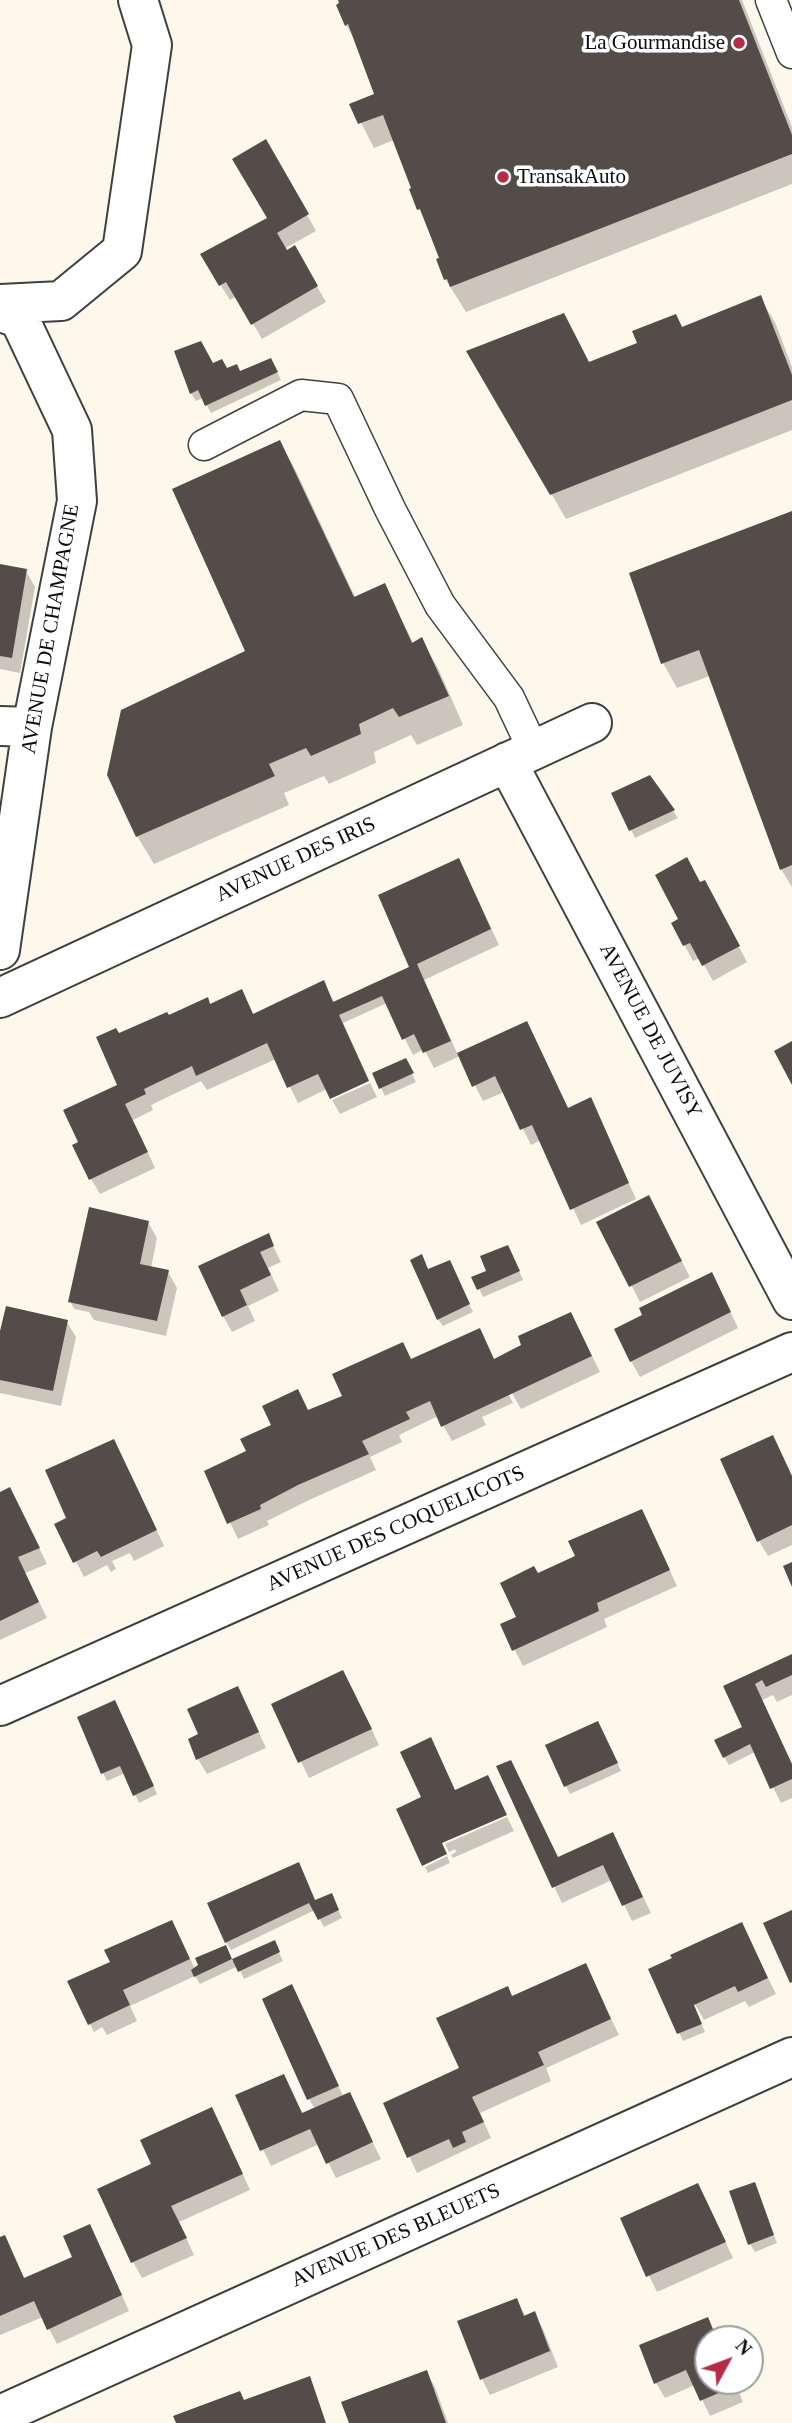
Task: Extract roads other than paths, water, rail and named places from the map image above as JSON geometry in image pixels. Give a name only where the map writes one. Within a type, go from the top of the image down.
[{"type":"street","name":"AVENUE DE CHAMPAGNE","points":[[0,950],[16,726],[77,501],[72,430],[6,312],[61,301],[122,251],[152,45],[138,0]]},
{"type":"street","name":"AVENUE DES IRIS","points":[[0,998],[592,723]]},
{"type":"street","name":"AVENUE DE JUVISY","points":[[521,756],[792,1300]]},
{"type":"street","name":"AVENUE DES COQUELICOTS","points":[[0,1706],[792,1352]]},
{"type":"street","name":"AVENUE DES BLEUETS","points":[[0,2415],[792,2057]]},
{"type":"lane","points":[[779,3],[792,53]]},
{"type":"lane","points":[[204,445],[301,395],[338,399],[440,606],[509,698],[521,756]]},
{"type":"place","name":"La Gourmandise","points":[[739,43]]},
{"type":"place","name":"TransakAuto","points":[[503,177]]}]
